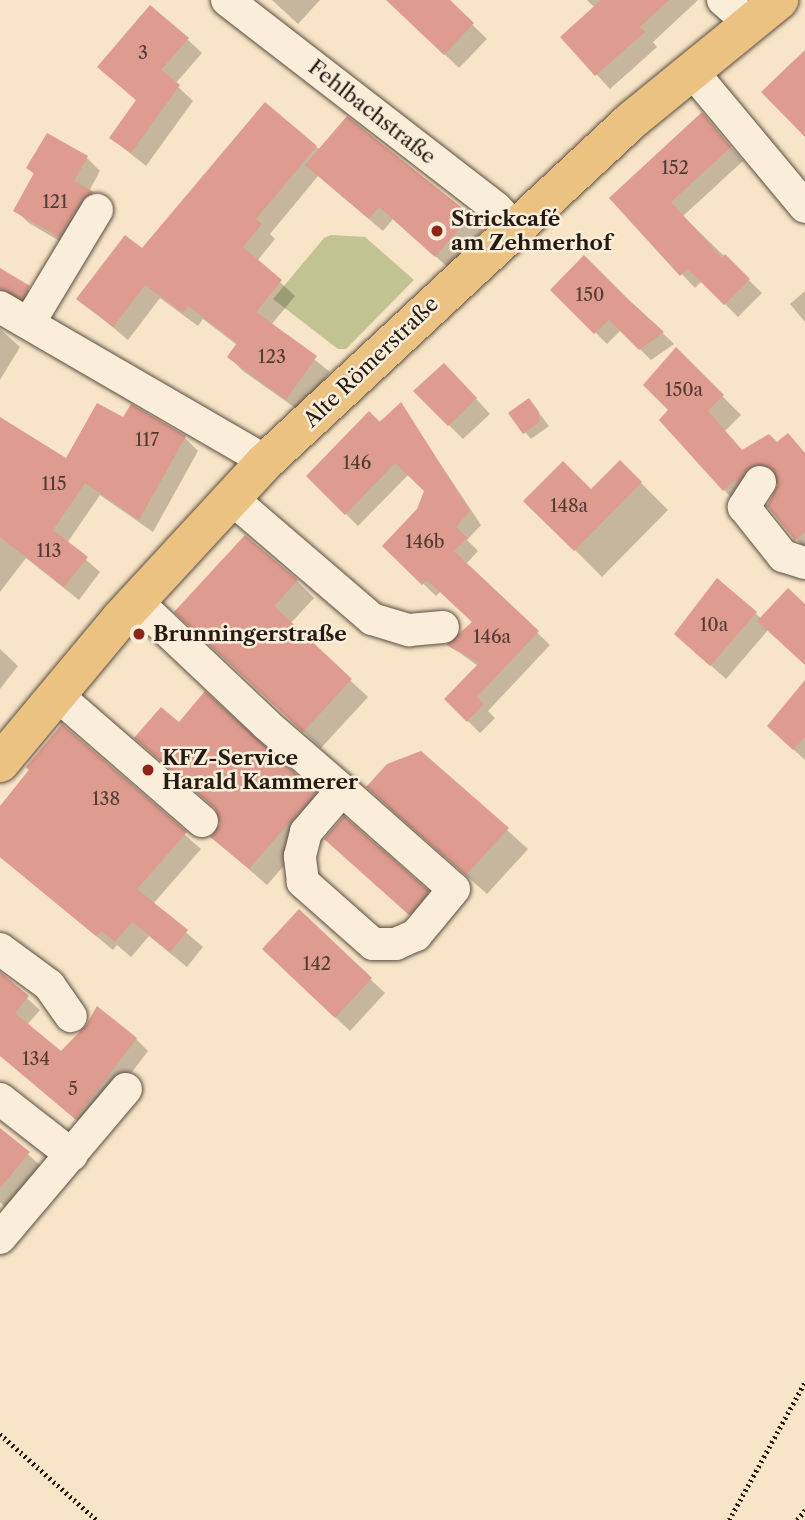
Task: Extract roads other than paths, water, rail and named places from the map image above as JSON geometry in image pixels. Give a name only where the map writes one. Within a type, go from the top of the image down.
[{"type":"main road","name":"Alte Römerstraße","points":[[0,762],[136,601],[266,461],[514,227],[691,70],[736,11],[779,0]]},
{"type":"street","name":"Fehlbachstraße","points":[[227,0],[496,208],[514,227]]},
{"type":"street","points":[[691,70],[805,207]]},
{"type":"street","points":[[29,323],[97,210]]},
{"type":"street","points":[[0,307],[266,461]]},
{"type":"street","points":[[760,482],[744,507],[783,556],[805,563]]},
{"type":"street","points":[[231,498],[372,619],[409,630],[443,627]]},
{"type":"street","points":[[136,601],[454,889],[416,934],[396,944],[373,944],[303,881],[300,856],[306,832],[342,790]]},
{"type":"street","points":[[57,695],[202,821]]},
{"type":"street","points":[[0,949],[49,985],[71,1016]]},
{"type":"street","points":[[0,1238],[126,1088]]},
{"type":"street","points":[[0,1099],[72,1155]]},
{"type":"place","name":"Strickcafé am Zehmerhof","points":[[437,231]]},
{"type":"place","name":"Brunningerstraße","points":[[139,634]]},
{"type":"place","name":"KFZ-Service Harald Kammerer","points":[[148,770]]}]
